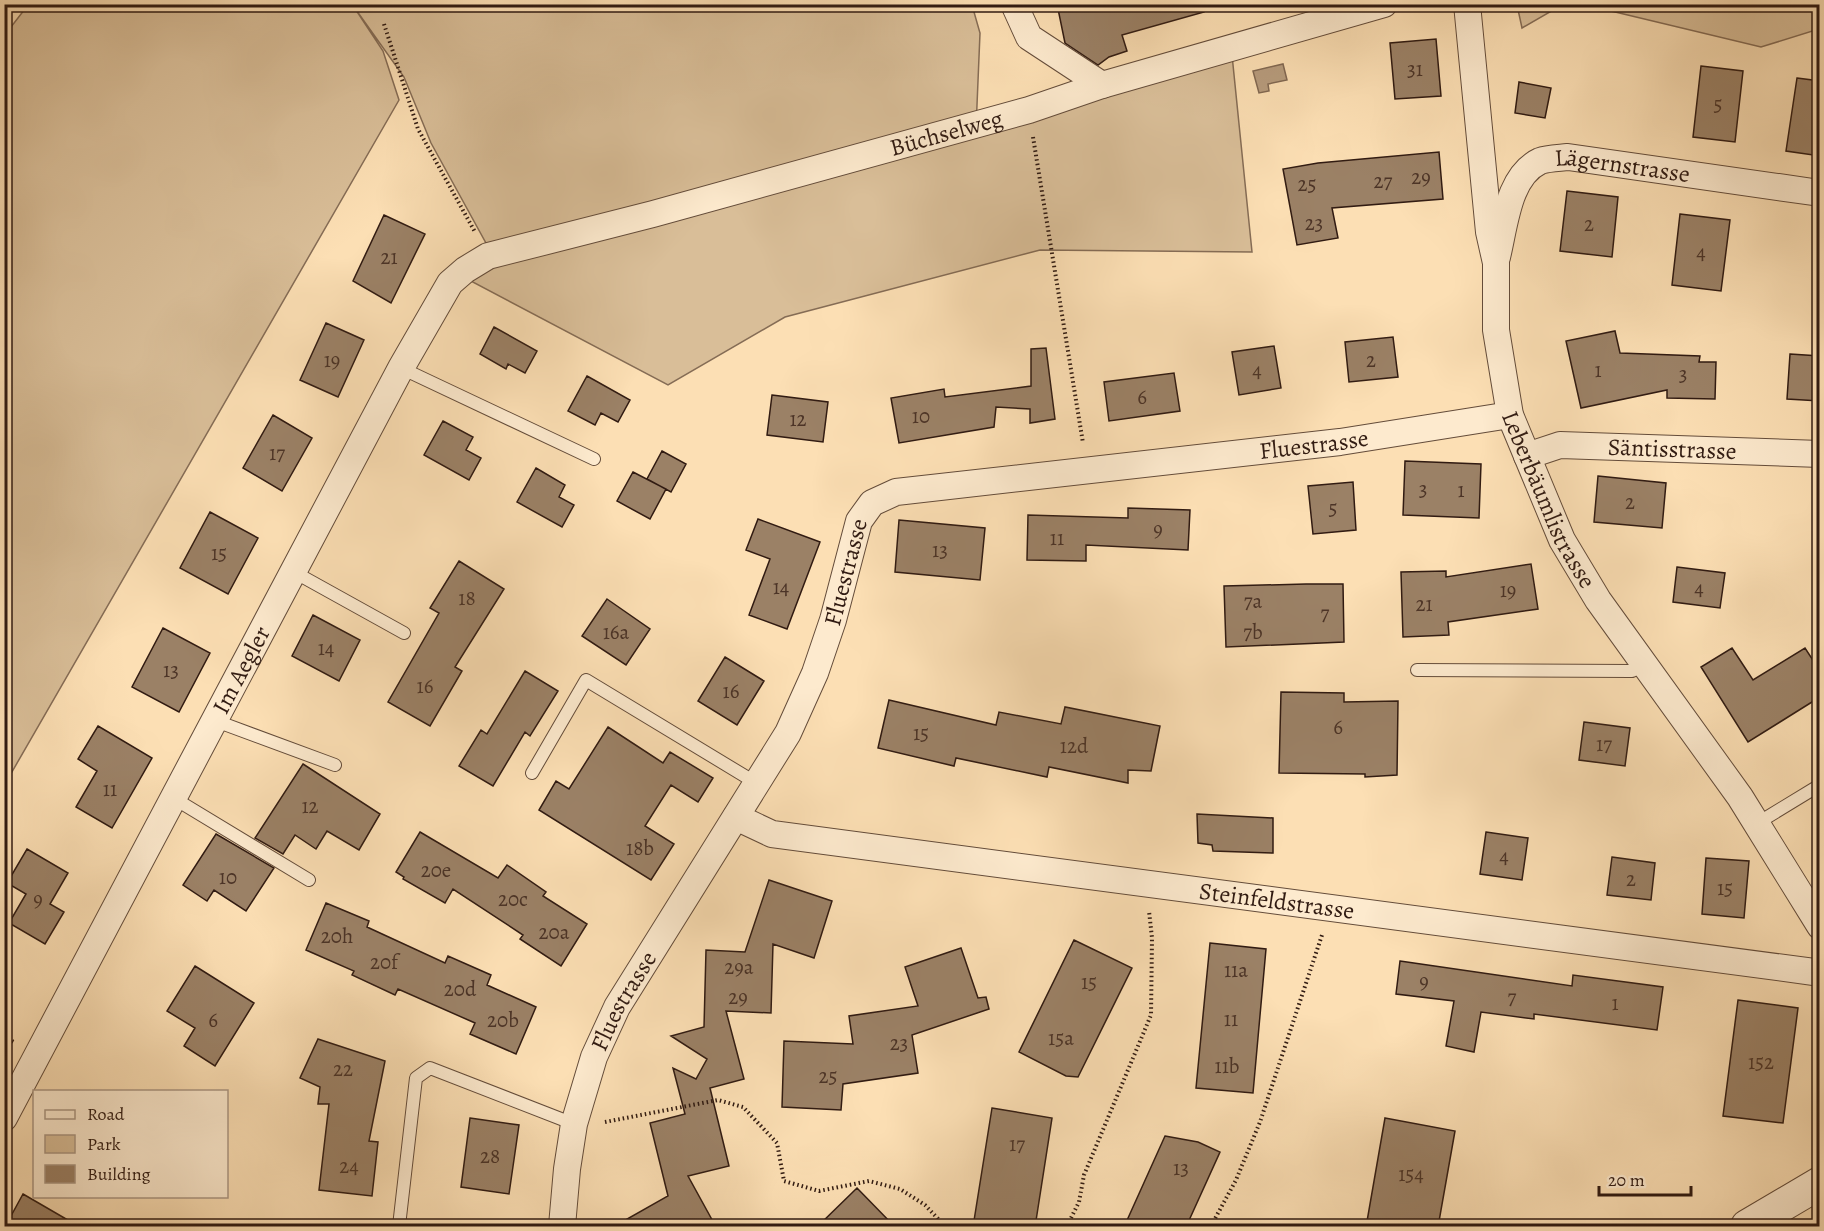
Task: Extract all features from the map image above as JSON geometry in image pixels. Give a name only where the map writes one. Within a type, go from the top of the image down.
[{"type":"street","points":[[1014,4],[1029,37],[1102,85]]},
{"type":"street","name":"Büchselweg","points":[[498,254],[653,214],[1029,110],[1102,85],[1384,4]]},
{"type":"street","name":"Leberbäumlistrasse","points":[[1467,4],[1488,232],[1496,263],[1496,330],[1510,415],[1562,540],[1598,600],[1740,797],[1820,926]]},
{"type":"street","name":"Lägernstrasse","points":[[1496,263],[1512,198],[1523,172],[1542,160],[1568,158],[1820,193]]},
{"type":"street","name":"Im Aegler","points":[[4,1118],[175,799],[401,368],[450,283],[465,270],[498,254]]},
{"type":"street","name":"Fluestrasse","points":[[562,1227],[574,1124],[594,1057],[617,1007],[788,733],[815,673],[833,620],[859,520],[872,503],[896,492],[1374,438],[1510,415]]},
{"type":"street","name":"Säntisstrasse","points":[[1527,456],[1560,445],[1820,454]]},
{"type":"street","name":"Steinfeldstrasse","points":[[736,817],[772,834],[1820,971]]},
{"type":"street","points":[[1747,1227],[1816,1192]]},
{"type":"lane","points":[[401,368],[594,459]]},
{"type":"lane","points":[[294,572],[404,633]]},
{"type":"lane","points":[[1417,670],[1632,671],[1644,666]]},
{"type":"lane","points":[[532,773],[586,680],[758,784]]},
{"type":"lane","points":[[216,721],[335,765]]},
{"type":"lane","points":[[1756,824],[1820,785]]},
{"type":"lane","points":[[175,799],[309,880]]},
{"type":"lane","points":[[399,1227],[416,1078],[430,1068],[574,1124]]},
{"type":"path","points":[[384,24],[418,129],[498,254]]},
{"type":"path","points":[[1029,110],[1088,470]]},
{"type":"path","points":[[1067,1227],[1079,1202],[1084,1175],[1151,1015],[1152,938],[1145,884]]},
{"type":"path","points":[[1211,1227],[1236,1180],[1260,1122],[1331,908]]},
{"type":"path","points":[[574,1124],[598,1123],[718,1100],[743,1107],[777,1143],[784,1181],[819,1191],[869,1181],[900,1190],[925,1205],[945,1227]]},
{"type":"green space","points":[[1517,4],[1562,5],[1522,28]]},
{"type":"green space","points":[[28,5],[972,5],[980,33],[976,129],[1232,55],[1252,252],[1040,250],[785,317],[668,385],[467,279],[487,245],[431,143],[404,77],[354,7],[383,51],[399,100],[5,784],[4,36]]},
{"type":"green space","points":[[1586,5],[1819,5],[1819,29],[1761,47]]},
{"type":"shaded area","points":[[1283,64],[1287,80],[1268,84],[1269,91],[1259,93],[1253,71]]},
{"type":"building","points":[[1057,4],[1203,4],[1204,12],[1122,35],[1127,51],[1109,57],[1098,65],[1065,43]]},
{"type":"building","points":[[1436,39],[1441,96],[1395,99],[1390,43]]},
{"type":"building","points":[[1701,66],[1743,71],[1735,142],[1693,137]]},
{"type":"building","points":[[1797,78],[1820,81],[1820,156],[1786,151]]},
{"type":"building","points":[[1519,82],[1551,88],[1545,118],[1515,113]]},
{"type":"building","points":[[1439,152],[1443,199],[1332,208],[1338,238],[1297,245],[1283,169],[1318,163]]},
{"type":"building","points":[[1567,191],[1618,197],[1612,257],[1560,251]]},
{"type":"building","points":[[1680,214],[1730,220],[1721,291],[1672,285]]},
{"type":"building","points":[[384,215],[425,234],[391,303],[353,281]]},
{"type":"building","points":[[326,323],[364,340],[338,397],[300,380]]},
{"type":"building","points":[[494,327],[537,351],[525,373],[508,364],[506,369],[480,354]]},
{"type":"building","points":[[1615,331],[1620,353],[1700,356],[1699,362],[1716,362],[1715,399],[1667,398],[1667,390],[1581,408],[1566,341]]},
{"type":"building","points":[[1393,337],[1398,377],[1349,382],[1345,342]]},
{"type":"building","points":[[1274,346],[1281,388],[1239,395],[1232,352]]},
{"type":"building","points":[[1046,348],[1055,419],[1030,423],[1030,409],[996,407],[994,427],[899,443],[891,398],[944,389],[945,397],[1031,386],[1031,349]]},
{"type":"building","points":[[1790,354],[1820,356],[1820,401],[1787,399]]},
{"type":"building","points":[[1174,373],[1180,411],[1109,421],[1104,382]]},
{"type":"building","points":[[587,376],[630,400],[618,422],[601,413],[595,425],[568,411]]},
{"type":"building","points":[[772,395],[828,402],[823,442],[767,435]]},
{"type":"building","points":[[273,415],[312,438],[282,491],[243,468]]},
{"type":"building","points":[[443,421],[473,437],[466,450],[481,458],[469,480],[424,455]]},
{"type":"building","points":[[662,451],[686,464],[671,492],[647,479]]},
{"type":"building","points":[[1405,461],[1481,464],[1479,518],[1403,515]]},
{"type":"building","points":[[536,468],[565,485],[559,497],[574,505],[562,527],[517,502]]},
{"type":"building","points":[[633,472],[666,489],[650,519],[617,501]]},
{"type":"building","points":[[1598,476],[1666,483],[1662,528],[1594,522]]},
{"type":"building","points":[[1353,482],[1356,530],[1313,534],[1308,486]]},
{"type":"building","points":[[1128,508],[1190,510],[1188,550],[1086,545],[1086,561],[1027,560],[1028,515],[1128,518]]},
{"type":"building","points":[[210,512],[258,538],[228,594],[180,568]]},
{"type":"building","points":[[758,519],[820,542],[787,629],[749,615],[770,559],[746,550]]},
{"type":"building","points":[[899,520],[985,528],[980,580],[895,572]]},
{"type":"building","points":[[459,561],[504,589],[455,667],[462,671],[430,726],[388,702],[439,613],[430,608]]},
{"type":"building","points":[[1531,564],[1538,609],[1448,622],[1449,635],[1403,637],[1401,572],[1446,571],[1446,577]]},
{"type":"building","points":[[1677,567],[1725,573],[1720,608],[1673,602]]},
{"type":"building","points":[[1343,584],[1344,642],[1226,647],[1224,586]]},
{"type":"building","points":[[607,599],[650,629],[626,665],[582,636]]},
{"type":"building","points":[[313,615],[360,640],[339,681],[292,656]]},
{"type":"building","points":[[163,628],[210,653],[179,712],[132,687]]},
{"type":"building","points":[[1732,648],[1753,680],[1805,648],[1820,671],[1820,697],[1748,742],[1701,667]]},
{"type":"building","points":[[725,657],[764,681],[737,725],[698,701]]},
{"type":"building","points":[[525,671],[558,691],[530,736],[525,732],[493,786],[459,766],[481,730],[487,734]]},
{"type":"building","points":[[1281,692],[1344,693],[1344,702],[1398,701],[1397,775],[1365,777],[1365,774],[1279,773]]},
{"type":"building","points":[[889,700],[996,725],[999,712],[1061,724],[1065,707],[1160,726],[1151,771],[1128,770],[1128,783],[1049,767],[1047,777],[956,758],[954,766],[878,748]]},
{"type":"building","points":[[1584,722],[1630,728],[1625,766],[1579,760]]},
{"type":"building","points":[[98,726],[152,758],[112,828],[76,807],[97,771],[78,759]]},
{"type":"building","points":[[608,727],[663,763],[670,752],[713,778],[698,802],[671,785],[645,826],[674,844],[651,880],[539,810],[556,781],[569,789]]},
{"type":"building","points":[[303,764],[380,814],[359,850],[327,831],[316,849],[295,835],[283,854],[255,838]]},
{"type":"building","points":[[1197,814],[1273,818],[1273,853],[1213,851],[1212,845],[1198,843]]},
{"type":"building","points":[[420,832],[498,878],[507,865],[546,892],[543,896],[587,924],[561,966],[520,939],[523,935],[453,889],[445,903],[403,879],[404,877],[396,872]]},
{"type":"building","points":[[1486,832],[1528,838],[1522,880],[1480,874]]},
{"type":"building","points":[[216,834],[274,868],[246,911],[214,890],[207,901],[183,885]]},
{"type":"building","points":[[27,849],[68,873],[50,904],[64,912],[45,944],[9,923],[26,894],[7,883]]},
{"type":"building","points":[[1612,857],[1655,863],[1651,900],[1607,895]]},
{"type":"building","points":[[1706,858],[1749,861],[1744,918],[1702,914]]},
{"type":"building","points":[[769,880],[832,901],[814,958],[773,944],[771,1013],[726,1011],[744,1079],[710,1088],[729,1166],[688,1176],[716,1227],[613,1227],[668,1196],[650,1123],[685,1114],[673,1068],[696,1079],[707,1059],[671,1036],[704,1027],[706,950],[745,952]]},
{"type":"building","points":[[326,903],[369,921],[367,927],[445,963],[448,956],[491,975],[487,985],[536,1007],[516,1054],[470,1034],[475,1023],[398,989],[395,995],[352,975],[354,971],[306,950]]},
{"type":"building","points":[[1074,940],[1132,968],[1078,1077],[1066,1076],[1019,1052]]},
{"type":"building","points":[[1210,943],[1266,949],[1253,1093],[1196,1088]]},
{"type":"building","points":[[961,948],[978,998],[986,997],[989,1009],[912,1035],[918,1073],[843,1084],[841,1110],[782,1107],[784,1041],[853,1044],[849,1016],[918,1006],[905,967]]},
{"type":"building","points":[[1400,961],[1572,986],[1573,975],[1663,987],[1657,1030],[1534,1014],[1534,1019],[1481,1012],[1474,1052],[1446,1046],[1454,1001],[1396,994]]},
{"type":"building","points":[[195,966],[254,1003],[215,1066],[184,1046],[195,1028],[167,1011]]},
{"type":"building","points":[[1738,1000],[1798,1008],[1783,1123],[1723,1116]]},
{"type":"building","points":[[318,1039],[385,1061],[369,1141],[378,1142],[372,1196],[319,1190],[329,1104],[318,1104],[320,1087],[300,1078]]},
{"type":"building","points":[[992,1108],[1052,1118],[1035,1227],[973,1227]]},
{"type":"building","points":[[470,1118],[519,1125],[509,1194],[461,1187]]},
{"type":"building","points":[[1385,1118],[1455,1131],[1438,1227],[1366,1227]]},
{"type":"building","points":[[1165,1136],[1198,1142],[1220,1152],[1186,1227],[1124,1227]]},
{"type":"building","points":[[857,1188],[895,1227],[817,1227]]},
{"type":"building","points":[[23,1194],[80,1227],[5,1227]]}]
